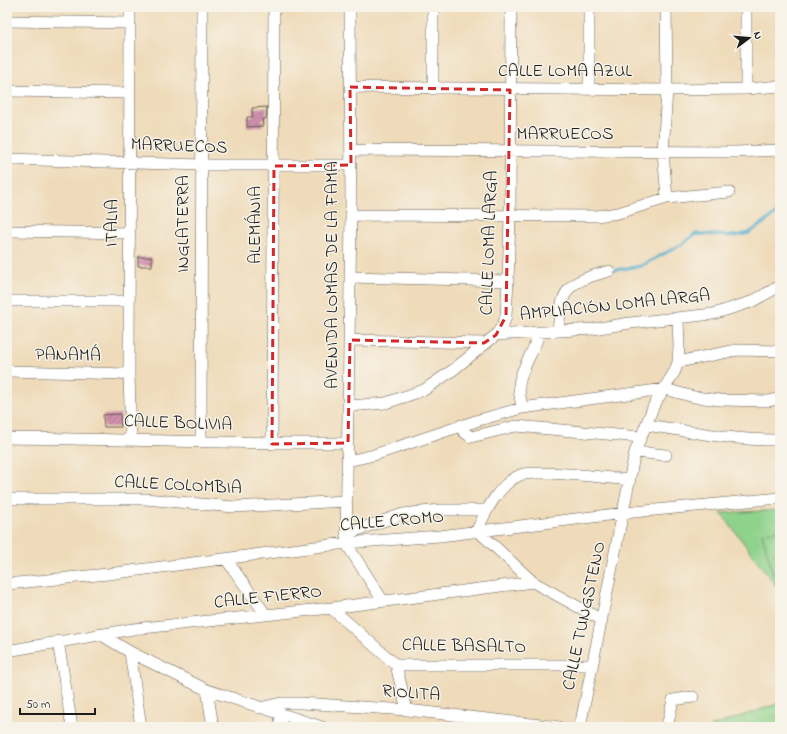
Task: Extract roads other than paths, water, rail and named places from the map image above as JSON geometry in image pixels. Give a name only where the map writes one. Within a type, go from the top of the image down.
[{"type":"street","name":"ITALIA","points":[[130,7],[129,93],[131,162],[129,374],[131,439]]},
{"type":"street","name":"INGLATERRA","points":[[201,442],[202,7]]},
{"type":"street","name":"ALEMÁNIA","points":[[272,444],[274,7]]},
{"type":"street","name":"AVENIDA LOMAS DE LA FAMA","points":[[346,538],[351,215],[350,7]]},
{"type":"street","points":[[433,7],[433,89]]},
{"type":"street","name":"CALLE LOMA LARGA","points":[[349,406],[386,402],[424,390],[453,370],[484,343],[496,335],[503,326],[506,316],[510,216],[511,7]]},
{"type":"street","points":[[589,7],[589,89]]},
{"type":"street","points":[[666,7],[667,90],[664,152],[667,198]]},
{"type":"street","points":[[746,7],[746,89]]},
{"type":"street","points":[[7,21],[130,23]]},
{"type":"street","name":"CALLE LOMA AZUL","points":[[350,87],[510,90],[667,90],[746,89],[780,86]]},
{"type":"street","points":[[7,92],[129,93]]},
{"type":"street","name":"MARRUECOS","points":[[351,150],[510,152],[736,152],[780,150]]},
{"type":"street","name":"MARRUECOS","points":[[7,159],[202,165],[351,165]]},
{"type":"street","points":[[351,215],[608,215],[667,198],[729,192]]},
{"type":"street","points":[[7,231],[130,233]]},
{"type":"street","points":[[558,331],[561,304],[567,290],[580,280],[609,271]]},
{"type":"street","points":[[350,277],[508,281]]},
{"type":"street","name":"AMPLIACIÓN LOMA LARGA","points":[[496,335],[593,329],[630,323],[713,314],[751,302],[780,286]]},
{"type":"street","points":[[7,301],[130,301]]},
{"type":"street","points":[[678,319],[678,362],[737,350],[780,351]]},
{"type":"street","points":[[522,408],[519,386],[522,375],[536,346],[539,333]]},
{"type":"street","points":[[350,340],[484,343]]},
{"type":"street","name":"CALLE TUNGSTENO","points":[[580,727],[635,452],[654,405],[665,389],[675,371],[678,362]]},
{"type":"street","name":"PANAMÁ","points":[[7,372],[129,374]]},
{"type":"street","points":[[348,461],[374,455],[461,425],[522,408],[665,389],[694,397],[721,400],[769,401],[780,398]]},
{"type":"street","points":[[461,425],[464,432],[471,437],[516,426],[640,437]]},
{"type":"street","points":[[646,425],[720,437],[750,440],[780,440]]},
{"type":"street","name":"CALLE BOLIVIA","points":[[7,438],[131,439],[272,444],[348,443]]},
{"type":"street","points":[[635,452],[666,455]]},
{"type":"street","points":[[602,620],[533,582],[477,530],[487,510],[512,480],[527,473],[630,480]]},
{"type":"street","name":"CALLE CROMO","points":[[7,584],[108,574],[226,559],[346,538],[440,536],[477,530],[624,513],[780,498]]},
{"type":"street","name":"CALLE COLOMBIA","points":[[7,499],[145,499],[234,507],[347,502]]},
{"type":"street","points":[[383,601],[346,538],[403,514],[440,510],[487,510]]},
{"type":"street","points":[[226,559],[266,615]]},
{"type":"street","name":"CALLE FIERRO","points":[[7,651],[100,634],[331,608],[533,582]]},
{"type":"street","name":"CALLE BASALTO","points":[[331,608],[396,665],[592,665]]},
{"type":"street","points":[[100,634],[130,652],[207,690],[259,708],[280,713],[322,727]]},
{"type":"street","points":[[58,641],[72,727]]},
{"type":"street","points":[[130,652],[141,727]]},
{"type":"street","points":[[396,665],[407,710]]},
{"type":"street","points":[[207,690],[213,727]]},
{"type":"street","points":[[667,727],[673,700],[693,697]]},
{"type":"street","name":"RIOLITA","points":[[259,708],[292,702],[407,710],[559,727]]},
{"type":"street","points":[[280,713],[280,727]]},
{"type":"waterway","points":[[615,270],[641,266],[684,243],[695,234],[736,236],[749,233],[780,211]]}]
